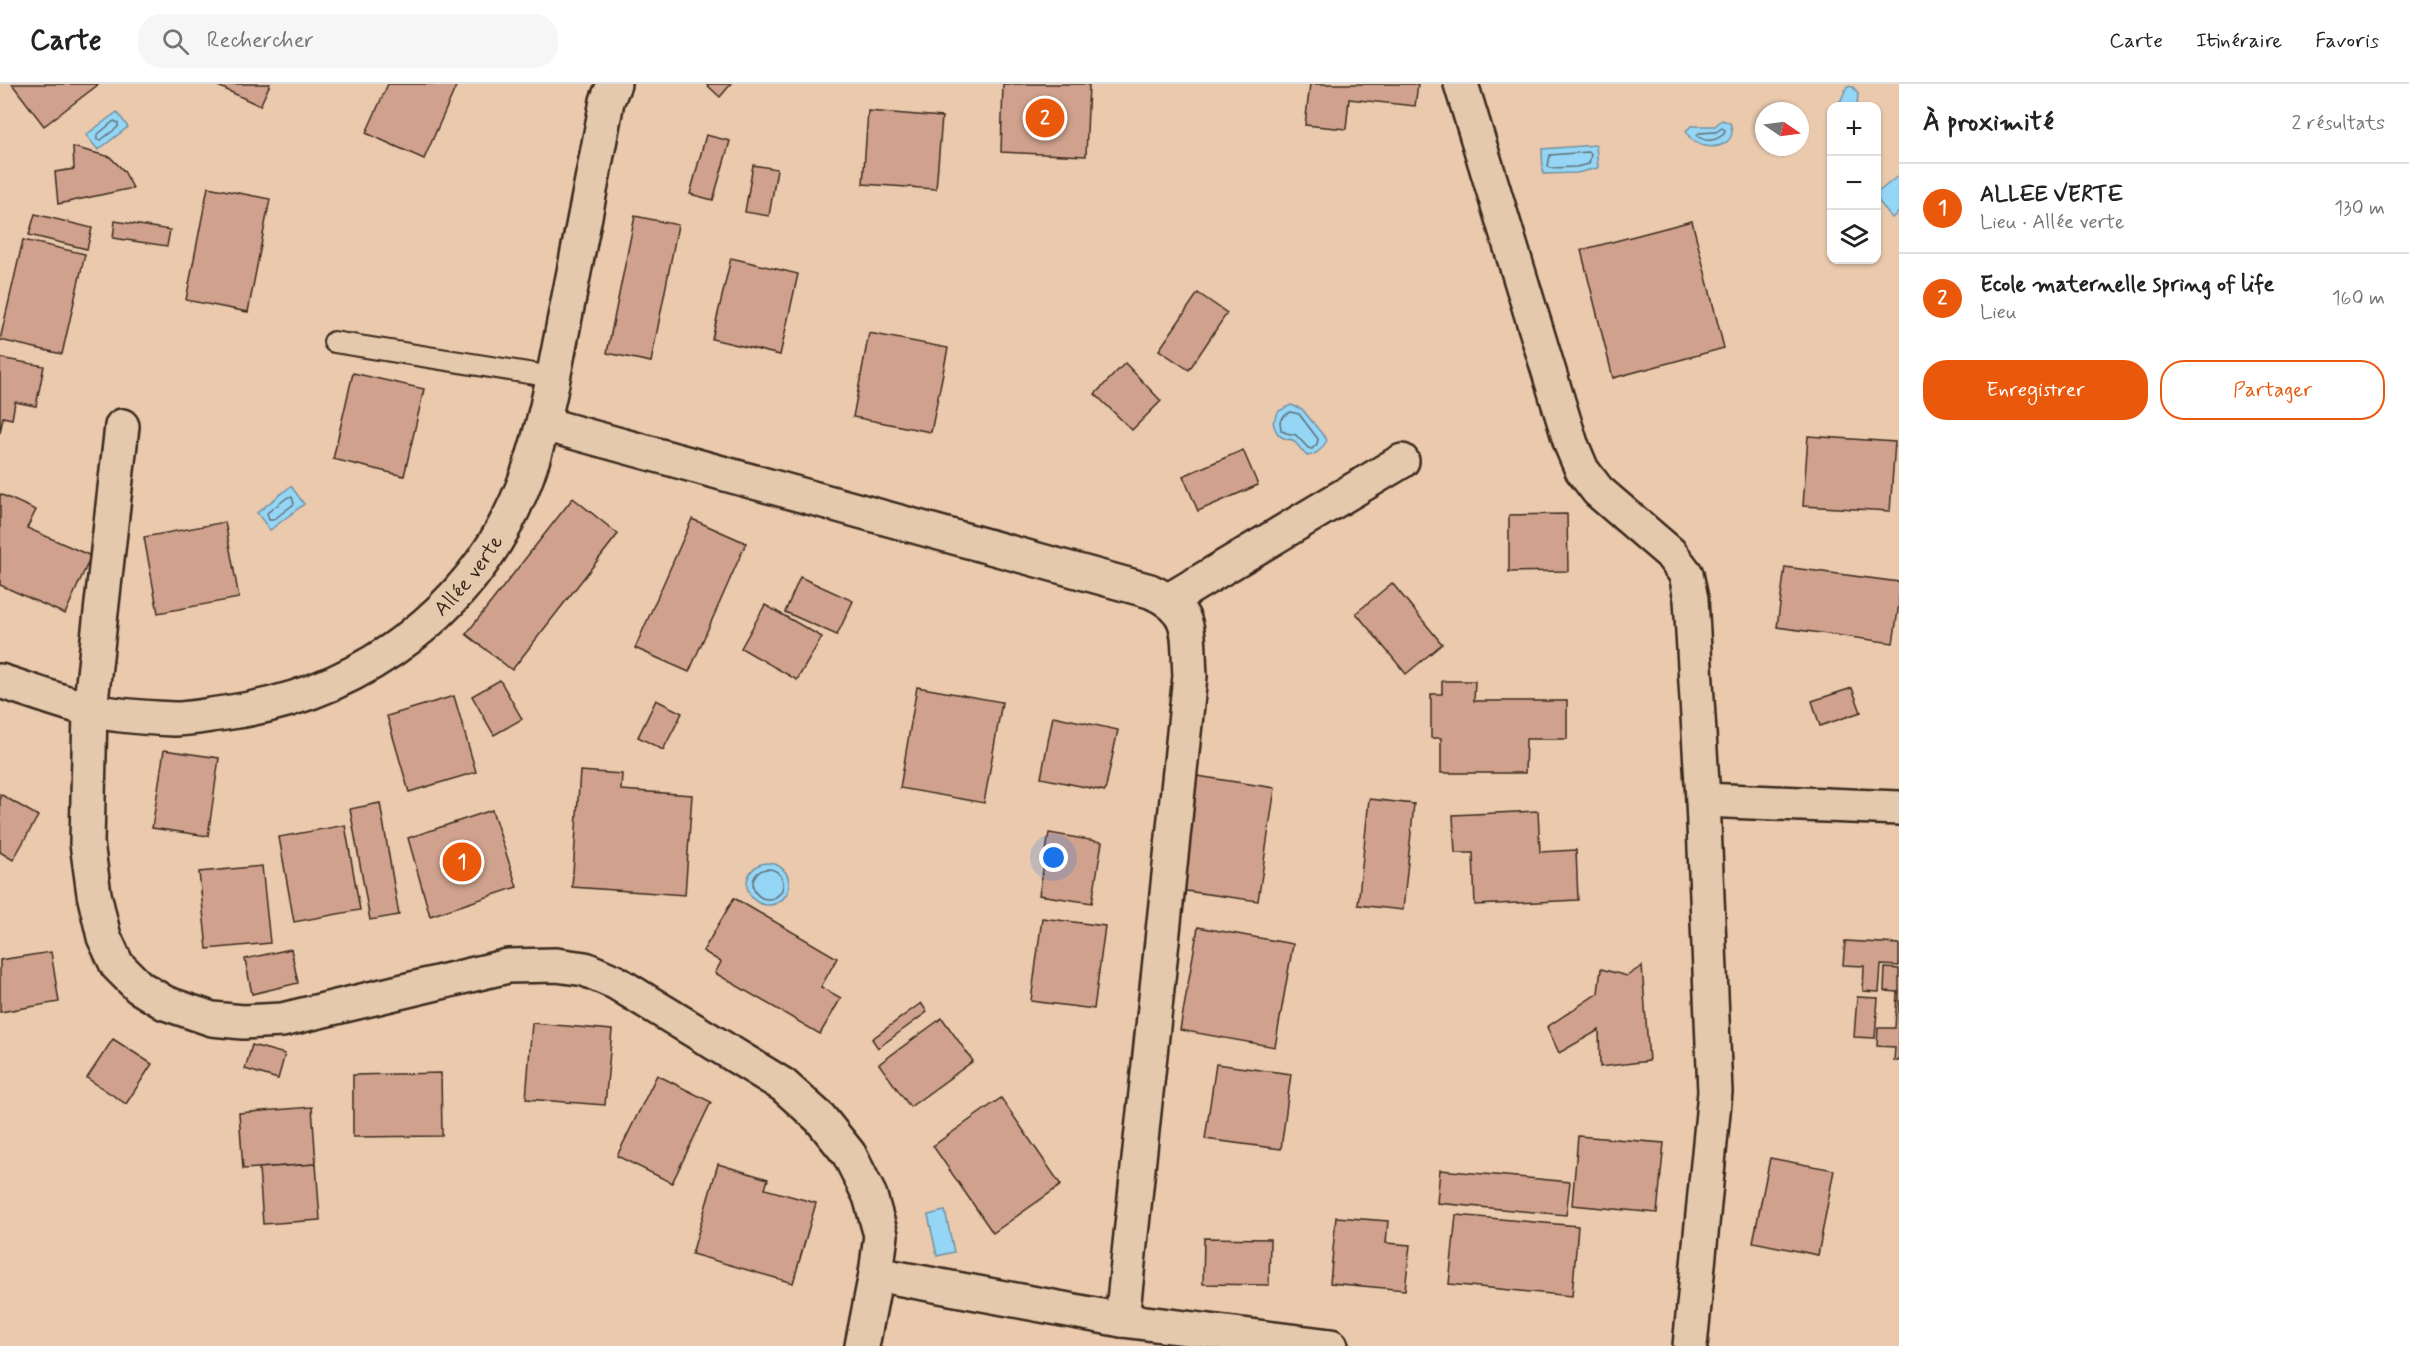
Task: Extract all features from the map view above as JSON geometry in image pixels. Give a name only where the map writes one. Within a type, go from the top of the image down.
[{"type":"street","name":"Allée verte","points":[[0,681],[90,710],[175,719],[246,710],[290,699],[326,686],[390,653],[424,627],[458,592],[488,551],[508,519],[526,478],[544,424],[607,101],[614,84]]},
{"type":"street","points":[[1461,84],[1571,444],[1582,470],[1598,491],[1670,554],[1686,574],[1691,599],[1703,800],[1715,1092],[1690,1346]]},
{"type":"street","points":[[544,424],[1139,588],[1169,600],[1186,620],[1190,676],[1122,1320]]},
{"type":"street","points":[[122,426],[90,710],[87,843],[94,894],[105,937],[117,964],[140,987],[165,1003],[212,1019],[243,1022],[282,1020],[508,966],[535,963],[585,969],[615,982],[783,1085],[820,1118],[849,1154],[870,1196],[880,1235],[876,1274],[862,1346]]},
{"type":"street","points":[[1169,600],[1402,461]]},
{"type":"street","points":[[1703,800],[1899,808]]},
{"type":"street","points":[[876,1274],[1122,1320],[1331,1346]]},
{"type":"lane","points":[[334,342],[553,377]]},
{"type":"water","points":[[1847,86],[1853,87],[1858,93],[1857,102],[1839,102]]},
{"type":"water","points":[[117,112],[128,127],[98,150],[86,135]]},
{"type":"water","points":[[1722,120],[1730,123],[1732,133],[1725,143],[1718,146],[1703,146],[1696,143],[1686,131],[1691,126],[1715,126]]},
{"type":"water","points":[[1596,145],[1598,168],[1577,173],[1543,174],[1542,149]]},
{"type":"water","points":[[1899,175],[1899,212],[1892,218],[1881,204],[1881,190]]},
{"type":"water","points":[[1291,405],[1302,409],[1327,440],[1314,454],[1307,456],[1293,440],[1282,437],[1276,430],[1273,422],[1279,411]]},
{"type":"water","points":[[291,486],[304,504],[270,530],[257,513]]},
{"type":"water","points":[[768,863],[783,869],[789,884],[783,899],[768,905],[753,899],[747,884],[753,869]]},
{"type":"water","points":[[945,1211],[954,1252],[937,1256],[928,1215]]},
{"type":"building","points":[[12,84],[99,84],[44,126]]},
{"type":"building","points":[[214,84],[270,84],[260,106]]},
{"type":"building","points":[[388,84],[457,84],[424,159],[366,133]]},
{"type":"building","points":[[706,84],[731,84],[720,97]]},
{"type":"building","points":[[1003,84],[1089,84],[1086,156],[1001,152]]},
{"type":"building","points":[[1310,84],[1418,84],[1415,106],[1349,99],[1346,129],[1305,125]]},
{"type":"building","points":[[868,111],[942,117],[936,189],[863,184]]},
{"type":"building","points":[[706,135],[730,141],[713,200],[690,194]]},
{"type":"building","points":[[73,147],[110,157],[124,171],[133,188],[58,204],[55,172],[74,169]]},
{"type":"building","points":[[753,165],[777,169],[769,216],[745,212]]},
{"type":"building","points":[[208,187],[270,199],[248,312],[186,300]]},
{"type":"building","points":[[35,214],[92,228],[87,249],[29,235]]},
{"type":"building","points":[[635,216],[678,225],[651,362],[607,353]]},
{"type":"building","points":[[115,221],[170,230],[167,246],[113,238]]},
{"type":"building","points":[[1692,221],[1724,348],[1613,378],[1581,250]]},
{"type":"building","points":[[23,240],[85,254],[62,354],[0,340]]},
{"type":"building","points":[[731,258],[798,274],[780,355],[712,339]]},
{"type":"building","points":[[1198,293],[1227,313],[1189,370],[1159,350]]},
{"type":"building","points":[[869,333],[948,348],[931,432],[853,417]]},
{"type":"building","points":[[0,358],[44,366],[36,406],[15,402],[12,419],[3,417],[0,433]]},
{"type":"building","points":[[1125,363],[1161,401],[1132,430],[1095,394]]},
{"type":"building","points":[[353,373],[424,389],[404,476],[333,459]]},
{"type":"building","points":[[1808,436],[1895,442],[1890,511],[1803,506]]},
{"type":"building","points":[[1243,450],[1258,485],[1198,511],[1183,476]]},
{"type":"building","points":[[0,494],[36,510],[27,528],[91,556],[65,614],[0,585]]},
{"type":"building","points":[[573,498],[618,534],[512,670],[466,634]]},
{"type":"building","points":[[1567,514],[1568,571],[1509,572],[1509,515]]},
{"type":"building","points":[[692,519],[746,543],[689,672],[635,648]]},
{"type":"building","points":[[225,522],[239,598],[158,613],[144,537]]},
{"type":"building","points":[[1785,567],[1899,582],[1899,604],[1893,643],[1777,627]]},
{"type":"building","points":[[800,577],[853,601],[837,635],[785,612]]},
{"type":"building","points":[[1392,583],[1442,644],[1406,674],[1356,613]]},
{"type":"building","points":[[765,605],[822,637],[797,680],[741,648]]},
{"type":"building","points":[[500,680],[522,719],[494,735],[472,696]]},
{"type":"building","points":[[1442,681],[1475,681],[1474,701],[1567,701],[1567,739],[1526,739],[1525,773],[1441,773],[1441,738],[1431,738],[1431,694],[1442,694]]},
{"type":"building","points":[[917,687],[1002,702],[984,803],[900,788]]},
{"type":"building","points":[[1852,688],[1861,712],[1820,726],[1812,701]]},
{"type":"building","points":[[454,696],[476,772],[409,792],[387,716]]},
{"type":"building","points":[[656,700],[682,713],[663,750],[638,737]]},
{"type":"building","points":[[1053,716],[1118,730],[1105,791],[1041,778]]},
{"type":"building","points":[[164,750],[219,758],[208,836],[152,828]]},
{"type":"building","points":[[580,771],[622,774],[621,790],[692,795],[685,895],[572,887]]},
{"type":"building","points":[[1197,776],[1275,788],[1258,901],[1179,890]]},
{"type":"building","points":[[0,794],[38,816],[13,860],[0,852]]},
{"type":"building","points":[[1369,799],[1414,804],[1403,910],[1358,905]]},
{"type":"building","points":[[380,803],[399,915],[370,920],[350,809]]},
{"type":"building","points":[[492,810],[517,887],[430,916],[408,838]]},
{"type":"building","points":[[1538,811],[1540,852],[1576,850],[1578,900],[1475,905],[1473,853],[1455,853],[1453,815]]},
{"type":"building","points":[[345,825],[360,910],[294,922],[279,837]]},
{"type":"building","points":[[1049,833],[1102,842],[1092,903],[1039,895]]},
{"type":"building","points":[[262,866],[270,943],[207,949],[199,872]]},
{"type":"building","points":[[734,898],[837,958],[821,987],[841,998],[820,1034],[715,973],[721,962],[703,951]]},
{"type":"building","points":[[1042,918],[1105,926],[1094,1009],[1031,1001]]},
{"type":"building","points":[[1198,927],[1293,944],[1275,1047],[1180,1030]]},
{"type":"building","points":[[1845,941],[1899,944],[1899,966],[1881,965],[1879,992],[1863,991],[1864,966],[1843,965]]},
{"type":"building","points":[[291,949],[298,983],[252,994],[245,959]]},
{"type":"building","points":[[51,952],[59,1002],[0,1012],[0,960]]},
{"type":"building","points":[[1642,966],[1649,1061],[1600,1067],[1599,1030],[1559,1053],[1547,1027],[1598,993],[1601,969],[1627,976]]},
{"type":"building","points":[[1885,968],[1899,969],[1899,992],[1884,991]]},
{"type":"building","points":[[1897,993],[1899,993],[1899,1061],[1894,1061],[1895,1047],[1877,1046],[1878,1028],[1895,1028]]},
{"type":"building","points":[[1857,997],[1878,998],[1875,1038],[1854,1037]]},
{"type":"building","points":[[921,1003],[927,1012],[878,1048],[872,1039]]},
{"type":"building","points":[[942,1018],[973,1061],[910,1107],[879,1064]]},
{"type":"building","points":[[532,1023],[612,1030],[605,1105],[526,1099]]},
{"type":"building","points":[[113,1039],[152,1064],[126,1104],[87,1078]]},
{"type":"building","points":[[252,1045],[285,1054],[278,1079],[245,1069]]},
{"type":"building","points":[[1216,1064],[1291,1074],[1281,1149],[1205,1139]]},
{"type":"building","points":[[441,1073],[442,1136],[353,1137],[353,1075]]},
{"type":"building","points":[[657,1075],[711,1102],[672,1183],[617,1156]]},
{"type":"building","points":[[1001,1098],[1061,1185],[993,1233],[933,1146]]},
{"type":"building","points":[[312,1107],[316,1164],[243,1169],[239,1113]]},
{"type":"building","points":[[1578,1136],[1664,1143],[1657,1213],[1572,1205]]},
{"type":"building","points":[[1770,1158],[1834,1170],[1818,1255],[1753,1242]]},
{"type":"building","points":[[316,1164],[320,1220],[263,1224],[259,1168]]},
{"type":"building","points":[[718,1164],[768,1179],[765,1189],[816,1203],[793,1283],[692,1254]]},
{"type":"building","points":[[1440,1170],[1570,1182],[1566,1215],[1437,1203]]},
{"type":"building","points":[[1456,1215],[1578,1226],[1572,1296],[1449,1284]]},
{"type":"building","points":[[1336,1217],[1388,1221],[1386,1243],[1410,1245],[1405,1290],[1330,1283]]},
{"type":"building","points":[[1204,1238],[1270,1239],[1269,1285],[1203,1284]]},
{"type":"place","name":"Ecole maternelle spring of life","points":[[1045,118]]},
{"type":"place","name":"ALLEE VERTE","points":[[462,862]]}]
